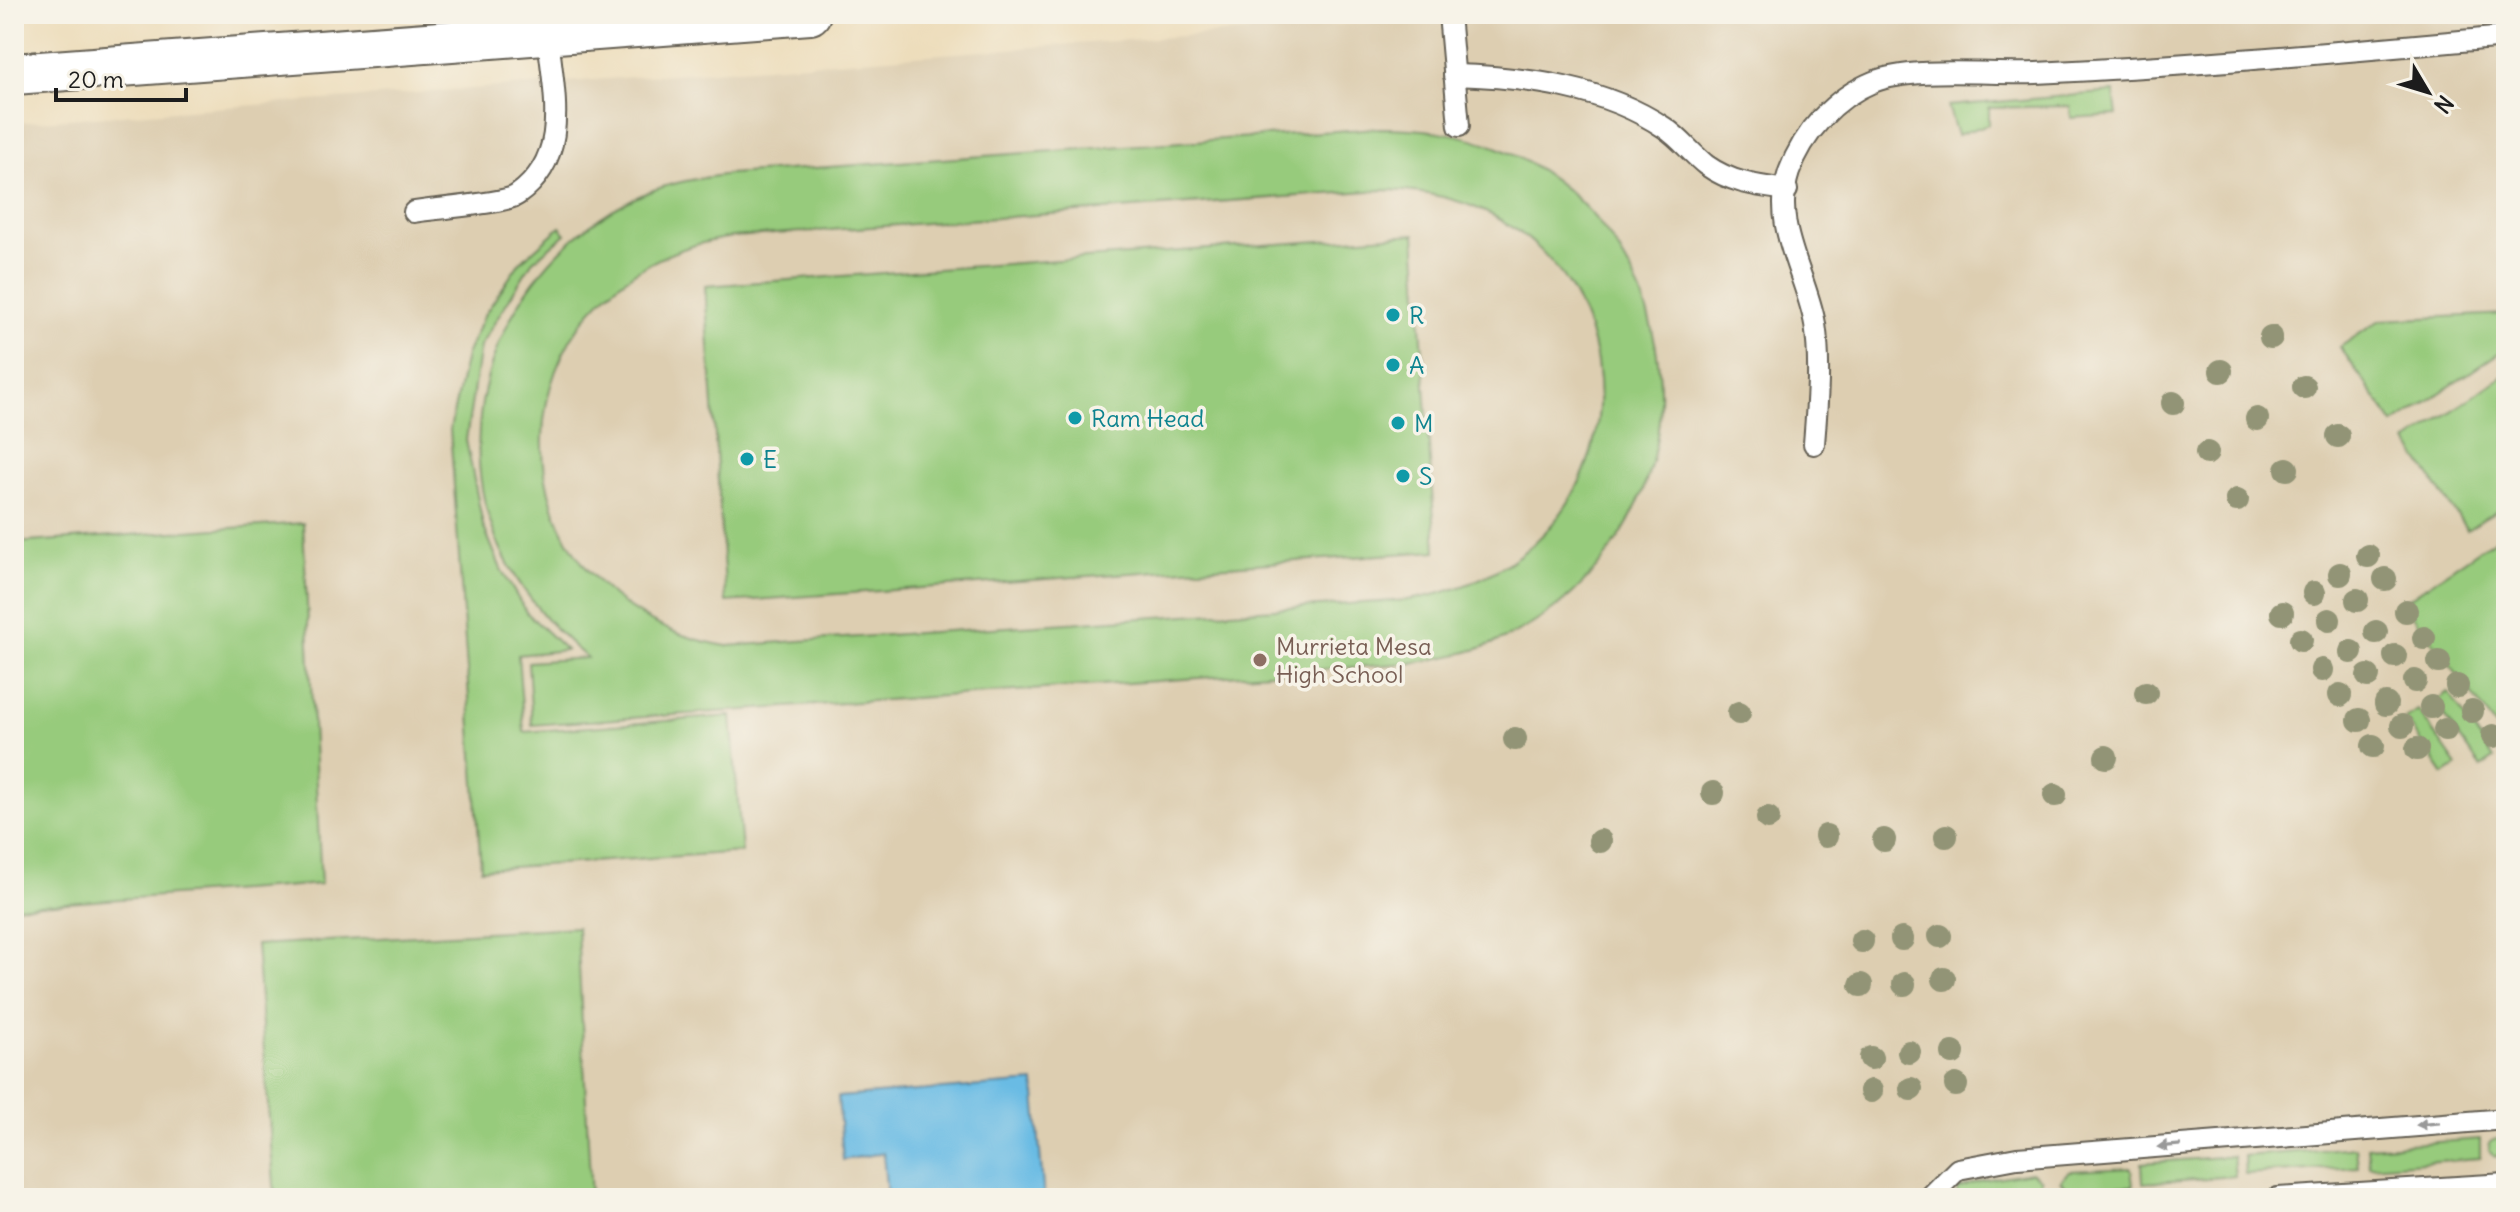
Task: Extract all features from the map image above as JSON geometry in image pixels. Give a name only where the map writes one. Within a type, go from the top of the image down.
[{"type":"street","points":[[14,74],[810,14]]},
{"type":"lane","points":[[1449,14],[1459,126]]},
{"type":"lane","points":[[414,212],[516,197],[546,162],[557,133],[548,36]]},
{"type":"lane","points":[[1814,444],[1819,385],[1815,326],[1808,290],[1785,230],[1788,174],[1817,121],[1873,82],[1898,75],[2051,72],[2506,37]]},
{"type":"lane","points":[[1454,75],[1501,76],[1578,91],[1628,108],[1666,129],[1707,166],[1739,183],[1787,190]]},
{"type":"lane","points":[[1929,1198],[1958,1169],[2017,1158],[2506,1119]]},
{"type":"lane","points":[[2278,1198],[2506,1184]]},
{"type":"shaded area","name":"Murrieta Mesa High School","points":[[1479,14],[2506,14],[2506,1198],[14,1198],[14,123]]},
{"type":"green space","points":[[2114,92],[2117,115],[2071,118],[2070,106],[1989,108],[1989,124],[1957,135],[1948,106]]},
{"type":"green space","points":[[1377,128],[1440,132],[1486,143],[1555,180],[1599,222],[1631,272],[1652,327],[1660,385],[1656,444],[1638,502],[1607,555],[1583,583],[1556,607],[1511,636],[1474,650],[1443,657],[1412,663],[532,725],[528,662],[587,658],[547,620],[515,576],[498,543],[483,492],[479,440],[485,388],[501,338],[526,293],[559,252],[599,218],[656,189],[729,174]],"holes":[[[1382,190],[1473,207],[1539,249],[1582,310],[1599,380],[1591,453],[1557,519],[1496,571],[1408,600],[727,646],[645,618],[587,570],[553,508],[543,439],[556,371],[592,310],[651,263],[733,237]]]},
{"type":"green space","points":[[560,227],[566,234],[532,262],[480,346],[466,440],[483,525],[501,569],[526,612],[566,650],[518,655],[524,732],[731,716],[742,852],[481,869],[450,429],[466,355],[483,317],[520,262]]},
{"type":"green space","points":[[1415,234],[1436,551],[726,602],[705,286]]},
{"type":"green space","points":[[2506,314],[2506,348],[2394,424],[2340,347],[2380,320]]},
{"type":"green space","points":[[2506,374],[2506,504],[2467,530],[2407,442]]},
{"type":"green space","points":[[303,523],[321,884],[14,907],[14,543]]},
{"type":"green space","points":[[2506,532],[2506,740],[2403,602]]},
{"type":"green space","points":[[2448,692],[2494,759],[2481,768],[2434,702]]},
{"type":"green space","points":[[2418,710],[2457,766],[2444,775],[2405,718]]},
{"type":"green space","points":[[577,927],[591,1198],[275,1198],[256,945]]},
{"type":"green space","points":[[2494,1138],[2502,1138],[2507,1147],[2505,1154],[2494,1156],[2489,1151],[2489,1143]]},
{"type":"green space","points":[[2480,1139],[2480,1158],[2369,1166],[2367,1147]]},
{"type":"green space","points":[[2356,1147],[2358,1167],[2245,1174],[2244,1156]]},
{"type":"green space","points":[[2233,1156],[2235,1176],[2143,1183],[2142,1163]]},
{"type":"green space","points":[[2131,1168],[2133,1186],[2067,1189],[2061,1180],[2069,1171]]},
{"type":"green space","points":[[2031,1172],[2041,1180],[2035,1193],[1957,1197],[1957,1189],[1983,1180]]},
{"type":"water","points":[[1034,1082],[1044,1198],[887,1198],[883,1153],[843,1160],[838,1097]]},
{"type":"place","name":"R","points":[[1393,315]]},
{"type":"place","name":"A","points":[[1393,365]]},
{"type":"place","name":"Ram Head","points":[[1075,418]]},
{"type":"place","name":"M","points":[[1398,423]]},
{"type":"place","name":"E","points":[[747,459]]},
{"type":"place","name":"S","points":[[1403,476]]},
{"type":"place","name":"Murrieta Mesa High School","points":[[1260,660]]}]
